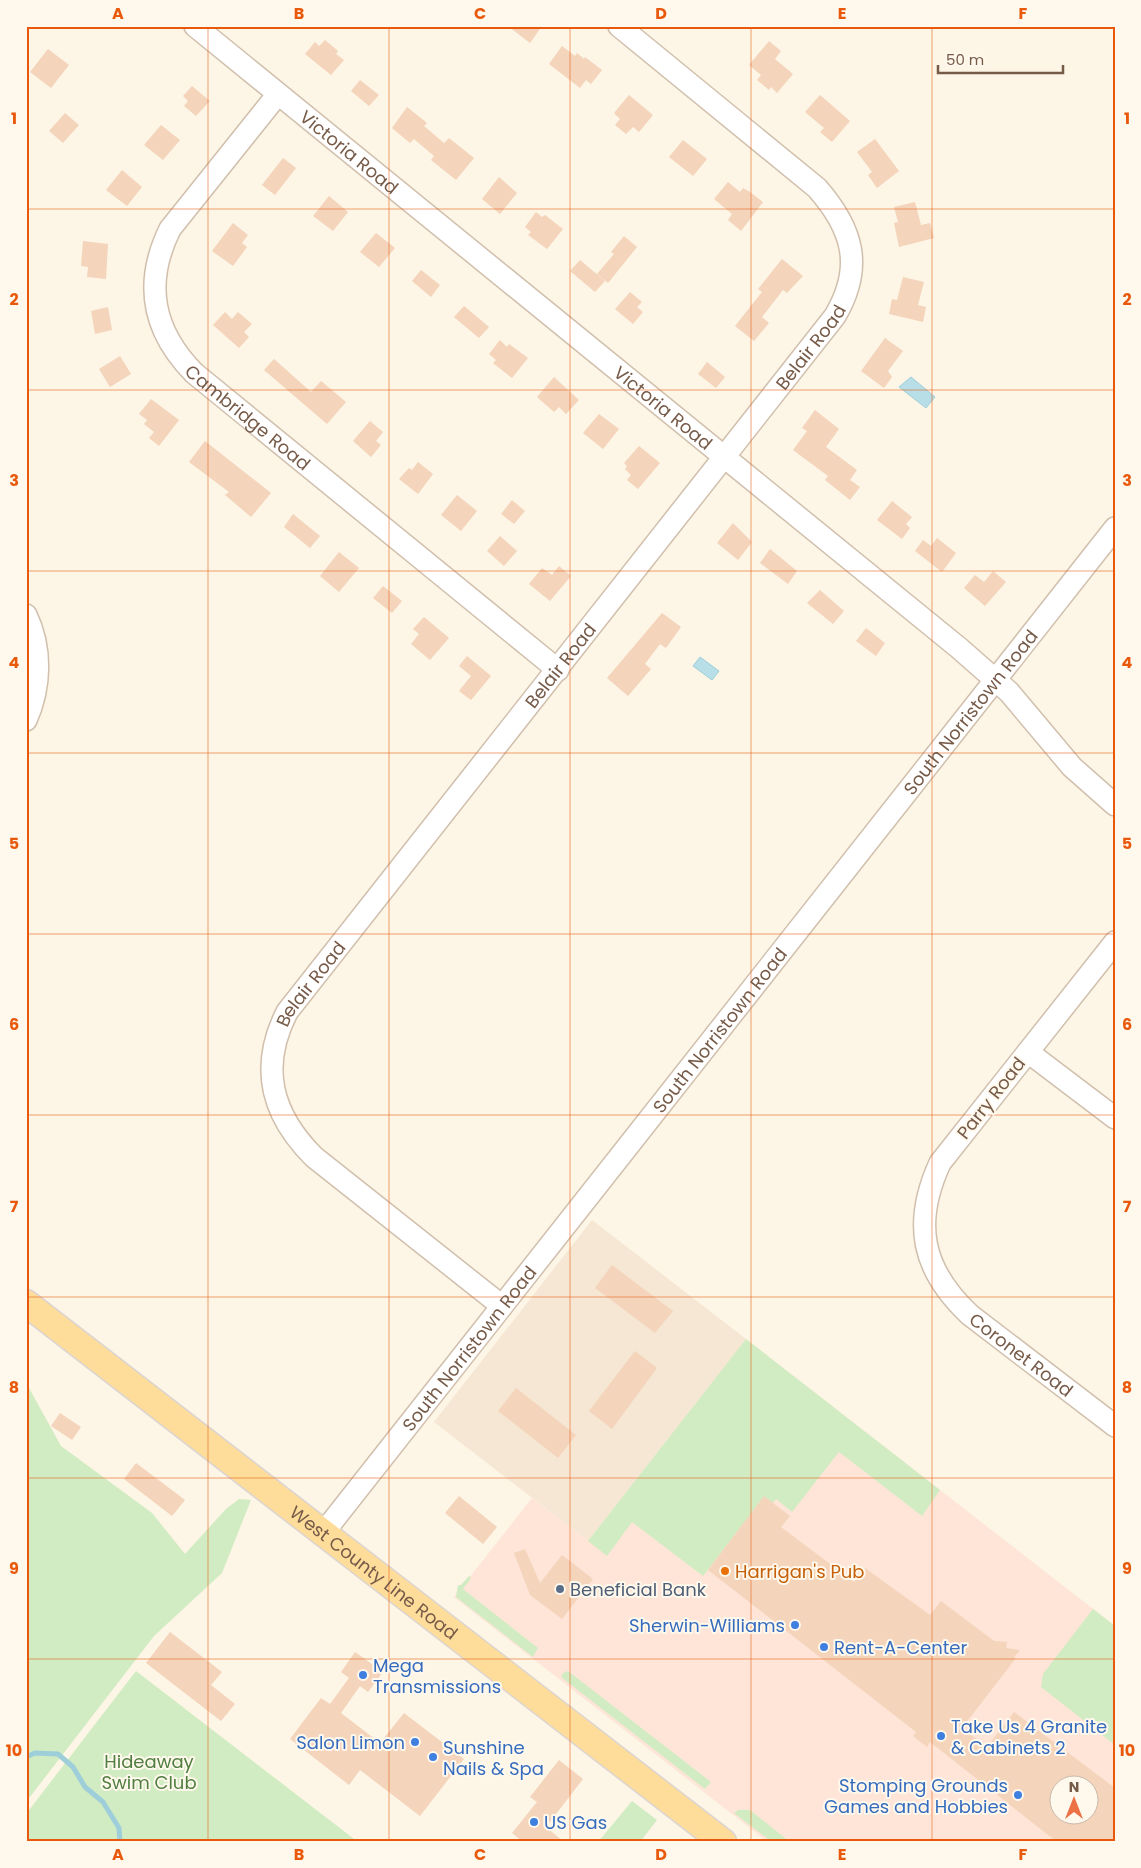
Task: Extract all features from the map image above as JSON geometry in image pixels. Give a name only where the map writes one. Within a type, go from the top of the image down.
[{"type":"main road","name":"West County Line Road","points":[[26,1303],[723,1842]]},
{"type":"street","name":"Victoria Road","points":[[195,26],[995,679],[1072,767],[1115,805]]},
{"type":"street","name":"Belair Road","points":[[502,1306],[314,1157],[299,1142],[279,1106],[273,1088],[271,1067],[277,1031],[287,1012],[835,316],[845,300],[851,282],[853,264],[849,241],[832,206],[817,188],[619,26]]},
{"type":"street","name":"Cambridge Road","points":[[278,94],[170,229],[163,244],[156,267],[155,298],[158,314],[166,336],[178,356],[194,374],[558,670]]},
{"type":"street","name":"South Norristown Road","points":[[324,1532],[1115,528]]},
{"type":"street","points":[[26,615],[35,640],[38,658],[37,685],[26,720]]},
{"type":"street","name":"Parry Road","points":[[938,1274],[927,1249],[924,1225],[930,1186],[940,1163],[1115,942]]},
{"type":"street","points":[[1028,1052],[1115,1118]]},
{"type":"street","name":"Coronet Road","points":[[938,1274],[943,1287],[970,1315],[1115,1426]]},
{"type":"shaded area","points":[[592,1220],[746,1339],[588,1541],[434,1422]]},
{"type":"shaded area","points":[[746,1339],[1115,1626],[1115,1842],[768,1842],[454,1597],[532,1498],[588,1541]]},
{"type":"green space","points":[[746,1339],[940,1490],[922,1516],[839,1452],[792,1512],[776,1499],[773,1503],[764,1497],[703,1576],[632,1522],[607,1556],[588,1541]]},
{"type":"green space","points":[[29,1388],[61,1446],[152,1513],[185,1554],[226,1509],[239,1499],[251,1500],[222,1573],[154,1636],[26,1802],[26,1389]]},
{"type":"green space","points":[[469,1576],[471,1578],[463,1589],[538,1648],[533,1657],[456,1597],[458,1585],[461,1585]]},
{"type":"green space","points":[[1093,1609],[1115,1626],[1115,1745],[1041,1687],[1043,1674]]},
{"type":"green space","name":"Hideaway Swim Club","points":[[136,1671],[358,1842],[26,1842],[26,1814]]},
{"type":"green space","points":[[568,1671],[711,1782],[705,1789],[561,1677],[563,1673]]},
{"type":"green space","points":[[632,1801],[657,1820],[640,1842],[598,1842]]},
{"type":"green space","points":[[738,1810],[750,1810],[790,1842],[772,1842],[734,1813]]},
{"type":"water","points":[[911,377],[935,397],[926,408],[899,387]]},
{"type":"water","points":[[700,657],[719,671],[712,680],[693,666]]},
{"type":"building","points":[[508,26],[542,26],[530,43]]},
{"type":"building","points":[[325,40],[338,51],[336,54],[344,60],[331,75],[305,54],[315,42],[319,46]]},
{"type":"building","points":[[769,41],[781,51],[775,59],[793,74],[777,93],[771,87],[769,90],[757,80],[761,75],[749,65]]},
{"type":"building","points":[[562,46],[575,56],[577,53],[584,59],[585,57],[602,70],[591,84],[586,80],[580,88],[549,64]]},
{"type":"building","points":[[48,49],[69,65],[51,88],[30,72]]},
{"type":"building","points":[[360,80],[379,95],[369,106],[351,91]]},
{"type":"building","points":[[192,86],[210,101],[196,116],[184,106],[188,101],[183,96]]},
{"type":"building","points":[[629,95],[653,115],[639,132],[633,127],[626,134],[615,125],[620,119],[614,113]]},
{"type":"building","points":[[820,95],[850,121],[832,142],[820,132],[824,128],[805,112]]},
{"type":"building","points":[[407,107],[427,123],[424,126],[444,143],[449,138],[474,158],[456,180],[431,160],[434,156],[414,139],[410,143],[392,128]]},
{"type":"building","points":[[65,113],[79,125],[63,143],[49,131]]},
{"type":"building","points":[[161,125],[180,140],[163,160],[144,145]]},
{"type":"building","points":[[875,139],[899,171],[877,188],[868,175],[872,172],[857,152]]},
{"type":"building","points":[[683,140],[707,159],[693,176],[669,157]]},
{"type":"building","points":[[283,158],[296,168],[275,195],[262,185]]},
{"type":"building","points":[[122,170],[142,187],[127,206],[106,190]]},
{"type":"building","points":[[499,177],[517,193],[500,214],[482,199]]},
{"type":"building","points":[[728,182],[740,192],[743,188],[763,202],[741,231],[728,220],[732,214],[714,199]]},
{"type":"building","points":[[329,196],[348,212],[333,231],[313,216]]},
{"type":"building","points":[[915,202],[921,225],[930,223],[934,238],[899,247],[894,223],[898,222],[894,207]]},
{"type":"building","points":[[536,212],[542,217],[545,215],[563,229],[547,249],[528,235],[531,232],[525,227]]},
{"type":"building","points":[[233,223],[248,235],[242,243],[247,247],[233,266],[212,251]]},
{"type":"building","points":[[376,233],[395,248],[379,267],[360,252]]},
{"type":"building","points":[[624,236],[637,247],[608,283],[597,274],[614,254],[611,252]]},
{"type":"building","points":[[83,241],[108,244],[106,279],[87,277],[88,267],[81,266]]},
{"type":"building","points":[[782,259],[803,276],[787,293],[783,290],[762,317],[769,323],[754,341],[735,326],[762,292],[758,289]]},
{"type":"building","points":[[580,260],[605,281],[595,292],[570,271]]},
{"type":"building","points":[[421,270],[440,285],[431,297],[412,281]]},
{"type":"building","points":[[903,277],[924,282],[918,305],[926,307],[923,322],[889,314],[892,299],[897,300]]},
{"type":"building","points":[[630,292],[642,302],[637,307],[643,312],[633,324],[615,309]]},
{"type":"building","points":[[464,306],[489,327],[479,338],[454,317]]},
{"type":"building","points":[[108,307],[112,330],[95,334],[91,311]]},
{"type":"building","points":[[225,312],[232,319],[238,312],[252,324],[244,332],[249,337],[239,348],[213,325]]},
{"type":"building","points":[[885,338],[903,351],[888,371],[892,377],[884,388],[861,371]]},
{"type":"building","points":[[500,340],[507,347],[509,344],[528,358],[512,378],[493,363],[496,360],[489,354]]},
{"type":"building","points":[[120,356],[131,374],[110,387],[99,369]]},
{"type":"building","points":[[274,359],[311,392],[321,381],[346,402],[327,424],[264,370]]},
{"type":"building","points":[[707,362],[725,377],[716,388],[698,374]]},
{"type":"building","points":[[554,377],[579,400],[566,414],[559,407],[554,412],[537,397]]},
{"type":"building","points":[[151,399],[179,420],[159,446],[149,438],[154,432],[144,424],[147,420],[139,414]]},
{"type":"building","points":[[815,410],[839,429],[826,447],[857,470],[850,480],[860,487],[850,500],[825,480],[828,476],[793,450],[807,431],[802,428]]},
{"type":"building","points":[[599,414],[619,429],[603,449],[583,433]]},
{"type":"building","points":[[370,421],[383,432],[376,441],[381,445],[371,457],[353,441]]},
{"type":"building","points":[[205,441],[271,493],[251,517],[225,495],[229,492],[189,462]]},
{"type":"building","points":[[639,446],[660,463],[638,489],[627,480],[631,475],[625,469],[627,466],[624,463]]},
{"type":"building","points":[[418,462],[433,474],[418,494],[399,479],[409,468],[412,470]]},
{"type":"building","points":[[457,495],[477,511],[461,531],[441,515]]},
{"type":"building","points":[[512,500],[525,511],[514,524],[501,514]]},
{"type":"building","points":[[892,501],[912,517],[906,524],[910,528],[902,539],[877,520]]},
{"type":"building","points":[[293,514],[320,536],[310,548],[284,527]]},
{"type":"building","points":[[733,523],[752,542],[738,560],[717,543]]},
{"type":"building","points":[[500,536],[517,551],[504,566],[487,551]]},
{"type":"building","points":[[937,538],[956,553],[942,572],[915,551],[923,540],[931,546]]},
{"type":"building","points":[[770,549],[797,571],[788,584],[760,563]]},
{"type":"building","points":[[339,552],[359,568],[339,592],[320,576]]},
{"type":"building","points":[[559,566],[571,576],[550,601],[529,584],[542,568],[552,575]]},
{"type":"building","points":[[993,571],[1006,582],[985,606],[964,588],[975,575],[984,582]]},
{"type":"building","points":[[383,586],[402,601],[392,613],[373,598]]},
{"type":"building","points":[[820,590],[844,611],[833,624],[807,603]]},
{"type":"building","points":[[662,613],[681,627],[666,648],[660,644],[645,664],[651,669],[628,696],[607,678]]},
{"type":"building","points":[[424,617],[449,638],[430,660],[411,644],[419,634],[413,629]]},
{"type":"building","points":[[866,628],[885,643],[876,656],[856,641]]},
{"type":"building","points":[[467,656],[491,676],[471,700],[459,691],[471,676],[459,666]]},
{"type":"building","points":[[612,1265],[673,1311],[655,1333],[595,1288]]},
{"type":"building","points":[[635,1351],[657,1368],[612,1429],[589,1411]]},
{"type":"building","points":[[516,1388],[576,1435],[558,1458],[498,1411]]},
{"type":"building","points":[[60,1413],[81,1427],[72,1440],[51,1426]]},
{"type":"building","points":[[136,1463],[185,1500],[172,1516],[124,1479]]},
{"type":"building","points":[[459,1496],[497,1527],[483,1544],[445,1513]]},
{"type":"building","points":[[764,1496],[790,1516],[781,1527],[854,1582],[865,1568],[930,1615],[941,1601],[994,1641],[1007,1642],[1006,1648],[1020,1650],[1014,1657],[1016,1658],[962,1728],[987,1747],[1014,1712],[1115,1788],[1115,1842],[1057,1842],[930,1742],[927,1747],[913,1736],[916,1732],[708,1570]]},
{"type":"building","name":"Beneficial Bank","points":[[525,1549],[540,1583],[562,1555],[593,1579],[562,1619],[530,1595],[514,1553]]},
{"type":"building","points":[[170,1632],[222,1672],[211,1685],[235,1704],[221,1721],[146,1663]]},
{"type":"building","points":[[355,1652],[383,1672],[368,1692],[360,1686],[341,1713],[380,1743],[404,1713],[464,1759],[420,1816],[360,1770],[349,1785],[290,1739],[321,1698],[330,1704],[349,1678],[341,1672]]},
{"type":"building","points":[[559,1760],[583,1779],[546,1827],[564,1842],[523,1842],[512,1833],[537,1802],[530,1797]]},
{"type":"waterway","points":[[26,1757],[35,1753],[58,1754],[73,1767],[85,1787],[103,1802],[119,1828],[120,1842]]},
{"type":"place","name":"Harrigan's Pub","points":[[725,1571]]},
{"type":"place","name":"Beneficial Bank","points":[[560,1589]]},
{"type":"place","name":"Sherwin-Williams","points":[[795,1625]]},
{"type":"place","name":"Rent-A-Center","points":[[824,1647]]},
{"type":"place","name":"Mega Transmissions","points":[[363,1675]]},
{"type":"place","name":"Take Us 4 Granite & Cabinets 2","points":[[941,1736]]},
{"type":"place","name":"Salon Limon","points":[[415,1742]]},
{"type":"place","name":"Sunshine Nails & Spa","points":[[433,1757]]},
{"type":"place","name":"Stomping Grounds Games and Hobbies","points":[[1018,1795]]},
{"type":"place","name":"US Gas","points":[[534,1822]]}]
